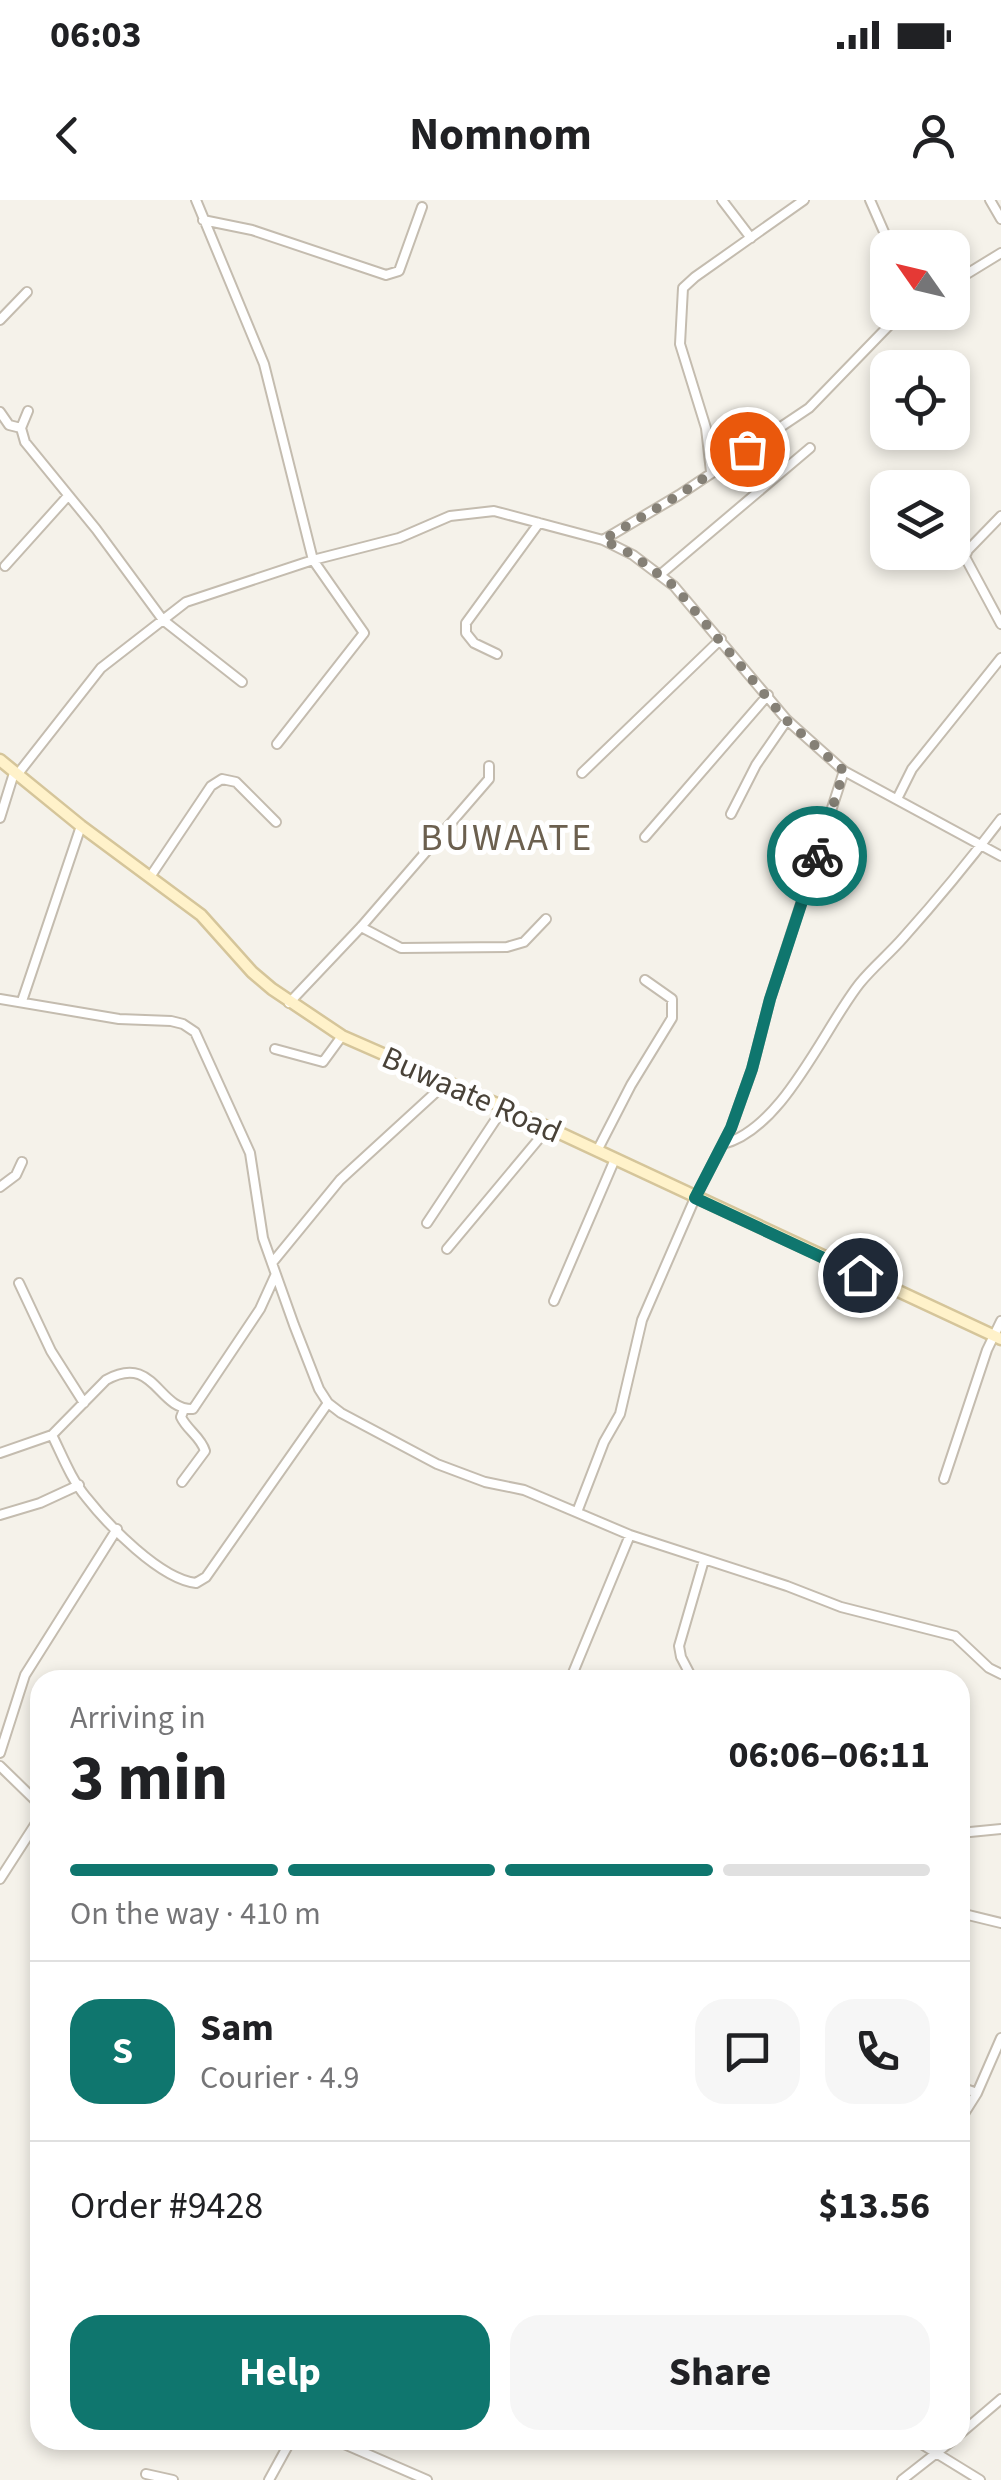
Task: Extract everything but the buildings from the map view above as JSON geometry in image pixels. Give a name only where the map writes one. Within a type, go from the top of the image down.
[{"type":"street","points":[[196,200],[264,364],[314,560],[364,633],[277,744]]},
{"type":"street","points":[[722,200],[751,238]]},
{"type":"street","points":[[710,472],[706,428],[680,344],[683,288],[804,200]]},
{"type":"street","points":[[870,200],[884,230]]},
{"type":"street","points":[[990,200],[1001,218]]},
{"type":"street","points":[[203,220],[252,230],[386,275],[400,271],[422,208]]},
{"type":"street","points":[[970,271],[1001,252]]},
{"type":"street","points":[[0,320],[27,292]]},
{"type":"street","points":[[603,540],[679,495],[809,408],[885,330]]},
{"type":"street","points":[[28,411],[20,428],[26,442],[162,620],[242,682]]},
{"type":"street","points":[[0,412],[9,425],[20,428]]},
{"type":"street","points":[[661,574],[810,448]]},
{"type":"street","points":[[6,566],[68,497]]},
{"type":"street","points":[[0,818],[16,774],[101,668],[162,620],[204,594],[399,538],[450,516],[494,511],[603,540],[661,574],[721,638],[786,720],[844,771],[1001,856]]},
{"type":"street","points":[[1001,516],[965,557],[1001,624]]},
{"type":"street","points":[[497,654],[474,643],[466,633],[466,623],[538,523]]},
{"type":"street","points":[[582,773],[721,638]]},
{"type":"street","points":[[897,799],[912,769],[1001,658]]},
{"type":"street","points":[[644,837],[768,696]]},
{"type":"street","points":[[731,814],[756,765],[786,720]]},
{"type":"street","name":"Buwaate Road","points":[[0,760],[201,915],[252,972],[289,1003],[342,1036],[504,1107],[997,1338]]},
{"type":"street","points":[[289,1003],[361,928],[489,779],[489,766]]},
{"type":"street","points":[[577,1512],[604,1442],[620,1414],[642,1320],[723,1144],[752,1069],[770,999],[844,771]]},
{"type":"street","points":[[150,877],[211,786],[222,779],[236,782],[276,822]]},
{"type":"street","points":[[723,1144],[739,1140],[780,1100],[821,1046],[856,987],[901,941],[1001,819]]},
{"type":"street","points":[[22,1001],[81,826]]},
{"type":"street","points":[[361,928],[401,948],[507,946],[524,942],[546,920]]},
{"type":"street","points":[[598,1151],[672,1018],[672,999],[645,980]]},
{"type":"street","points":[[0,998],[120,1018],[171,1021],[195,1032],[250,1153],[262,1238],[308,1362],[328,1403],[368,1429],[437,1464],[485,1482],[524,1490],[630,1535],[842,1607],[955,1636],[989,1668],[1001,1674]]},
{"type":"street","points":[[275,1049],[323,1062],[342,1036]]},
{"type":"street","points":[[272,1263],[340,1180],[447,1082]]},
{"type":"street","points":[[427,1223],[504,1107]]},
{"type":"street","points":[[447,1249],[548,1128]]},
{"type":"street","points":[[554,1301],[616,1160]]},
{"type":"street","points":[[0,1187],[16,1176],[22,1162]]},
{"type":"street","points":[[184,1409],[199,1405],[260,1310],[276,1276]]},
{"type":"street","points":[[19,1283],[51,1350],[84,1403]]},
{"type":"street","points":[[944,1479],[1001,1321]]},
{"type":"street","points":[[0,1453],[52,1434],[116,1374],[147,1376],[184,1409]]},
{"type":"street","points":[[52,1434],[84,1495],[117,1529],[164,1571],[188,1582],[201,1581],[328,1403]]},
{"type":"street","points":[[182,1482],[205,1451],[181,1417],[184,1409]]},
{"type":"street","points":[[0,1515],[40,1503],[78,1485]]},
{"type":"street","points":[[0,1753],[26,1674],[117,1529]]},
{"type":"street","points":[[574,1670],[630,1535]]},
{"type":"street","points":[[688,1670],[679,1646],[704,1560]]},
{"type":"street","points":[[0,1766],[30,1795]]},
{"type":"street","points":[[970,1832],[1001,1829]]},
{"type":"street","points":[[0,1879],[30,1832]]},
{"type":"street","points":[[970,1915],[1001,1922]]},
{"type":"street","points":[[970,2104],[1001,2038]]},
{"type":"street","points":[[970,2091],[977,2093]]},
{"type":"street","points":[[970,2425],[1001,2399]]},
{"type":"street","points":[[270,2480],[286,2450]]},
{"type":"street","points":[[358,2450],[427,2480]]},
{"type":"street","points":[[929,2450],[980,2480]]},
{"type":"street","points":[[902,2480],[942,2450]]},
{"type":"street","points":[[146,2474],[173,2480]]},
{"type":"way so far","points":[[747,449],[603,540],[633,555],[674,586],[786,720],[844,771],[817,856]]},
{"type":"district","name":"BUWAATE","points":[[507,837]]},
{"type":"route","points":[[817,856],[731,1128],[695,1198],[860,1275]]}]
